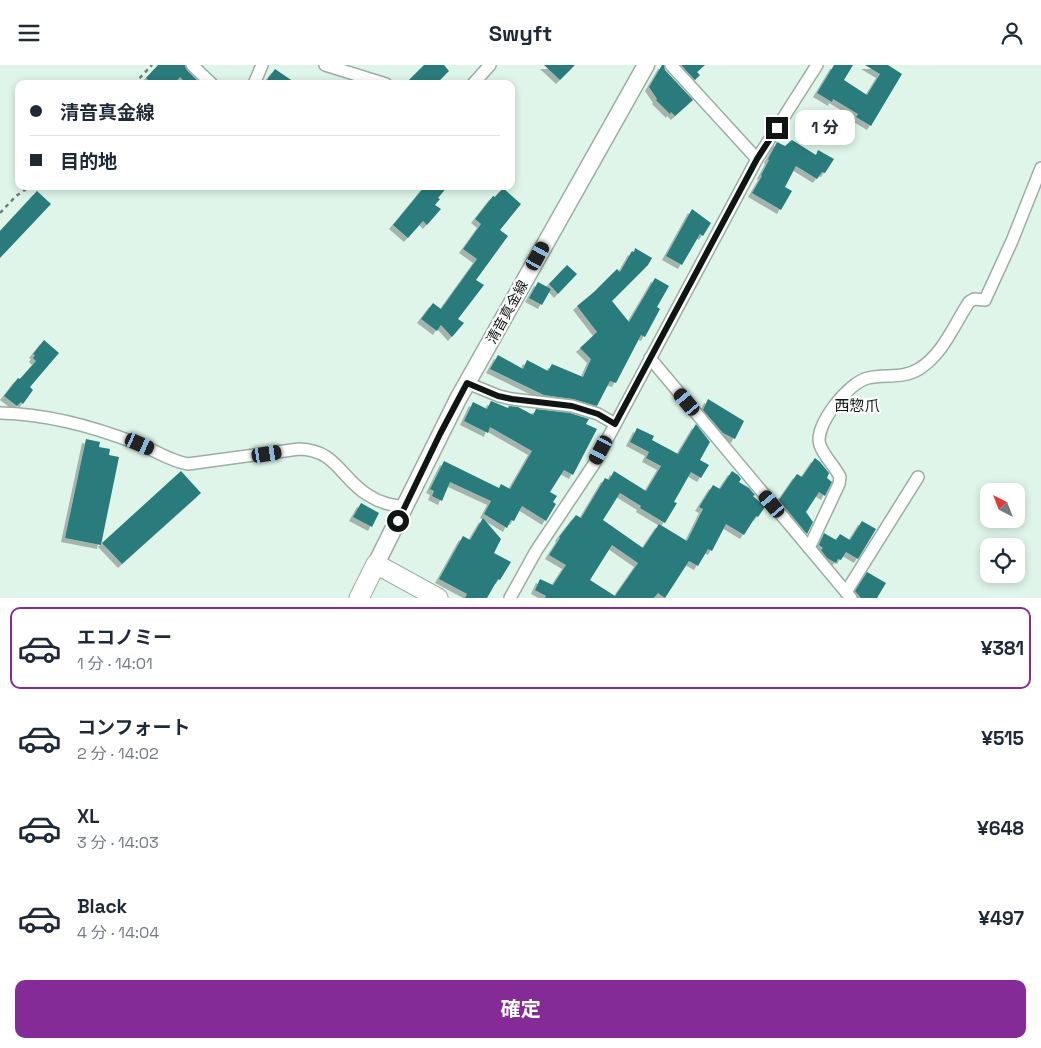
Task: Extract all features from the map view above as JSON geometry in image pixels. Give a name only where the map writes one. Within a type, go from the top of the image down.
[{"type":"main road","name":"清音真金線","points":[[376,564],[467,383],[646,65]]},
{"type":"main road","points":[[359,598],[376,564],[438,598]]},
{"type":"street","points":[[192,65],[208,80]]},
{"type":"street","points":[[256,80],[262,65]]},
{"type":"street","points":[[325,65],[373,80]]},
{"type":"street","points":[[477,80],[490,65]]},
{"type":"street","points":[[671,65],[757,159]]},
{"type":"street","points":[[510,598],[536,551],[594,464],[757,159],[817,65]]},
{"type":"street","points":[[809,548],[839,484],[840,477],[819,444],[822,427],[839,398],[858,382],[865,379],[901,376],[921,368],[938,352],[969,302],[974,299],[985,300],[1038,185],[1041,168]]},
{"type":"street","points":[[650,358],[848,595],[918,477]]},
{"type":"street","points":[[467,383],[498,396],[572,406],[598,414],[615,424]]},
{"type":"street","points":[[0,413],[33,415],[74,424],[140,444],[172,460],[188,464],[299,449],[314,451],[328,457],[366,494],[386,504],[405,507]]},
{"type":"path","points":[[138,80],[152,65]]},
{"type":"path","points":[[0,213],[16,196],[25,190]]},
{"type":"building","points":[[158,65],[185,65],[187,70],[197,80],[183,80],[180,77],[177,80],[148,80],[146,78]]},
{"type":"building","points":[[424,65],[444,65],[449,71],[440,80],[409,80]]},
{"type":"building","points":[[544,65],[575,65],[560,80]]},
{"type":"building","points":[[662,65],[693,100],[675,116],[671,112],[670,114],[656,100],[649,87]]},
{"type":"building","points":[[681,65],[705,65],[697,72],[700,75],[695,80]]},
{"type":"building","points":[[834,65],[853,65],[844,80],[867,95],[880,74],[865,65],[888,65],[902,74],[871,126],[856,117],[858,114],[833,99],[832,102],[817,93]]},
{"type":"building","points":[[275,69],[291,80],[267,80]]},
{"type":"building","points":[[792,140],[816,155],[818,150],[834,159],[825,173],[822,172],[817,179],[796,166],[785,187],[792,191],[781,210],[752,193],[777,142],[785,146]]},
{"type":"building","points":[[422,190],[445,190],[435,205],[441,209],[427,225],[423,221],[408,238],[393,225]]},
{"type":"building","points":[[501,190],[505,190],[521,204],[500,230],[508,236],[476,280],[484,285],[458,319],[464,323],[452,337],[441,325],[437,331],[421,319],[433,303],[441,309],[477,259],[463,249],[481,224],[475,219],[493,196],[495,197]]},
{"type":"building","points":[[37,191],[51,204],[0,258],[0,231]]},
{"type":"building","points":[[692,209],[711,223],[703,236],[700,234],[682,265],[666,256]]},
{"type":"building","points":[[635,248],[652,258],[648,265],[612,301],[629,322],[655,278],[669,286],[657,307],[660,309],[645,337],[641,335],[616,383],[610,381],[597,406],[573,399],[544,395],[490,369],[498,355],[523,369],[527,360],[548,371],[552,364],[583,377],[591,359],[580,348],[597,332],[577,306],[617,269],[620,272]]},
{"type":"building","points":[[567,265],[577,274],[558,294],[549,284]]},
{"type":"building","points":[[538,282],[551,289],[542,305],[529,298]]},
{"type":"building","points":[[44,340],[59,353],[30,387],[33,390],[23,404],[21,402],[17,406],[4,396],[18,378],[20,379],[36,361],[33,358],[35,355],[33,354]]},
{"type":"building","points":[[708,399],[744,421],[735,439],[723,433],[703,410]]},
{"type":"building","points":[[491,401],[508,408],[509,406],[518,407],[533,415],[536,409],[570,413],[589,419],[586,424],[597,429],[573,475],[564,470],[550,492],[557,496],[553,502],[556,504],[546,521],[522,506],[514,521],[511,520],[507,528],[484,514],[491,501],[450,482],[442,501],[432,496],[434,491],[430,489],[444,461],[499,488],[501,484],[510,489],[532,451],[490,427],[488,433],[464,421],[473,402],[487,409]]},
{"type":"building","points":[[696,424],[710,442],[700,460],[709,465],[701,478],[691,472],[674,502],[677,503],[665,523],[620,493],[603,520],[643,548],[659,524],[687,541],[703,509],[699,507],[713,485],[720,489],[732,471],[741,479],[739,482],[749,488],[755,495],[753,496],[765,507],[758,517],[756,516],[744,535],[726,524],[712,551],[708,549],[698,566],[689,561],[665,598],[658,593],[654,598],[545,598],[546,596],[535,590],[540,579],[553,585],[566,565],[549,555],[559,537],[576,515],[581,518],[605,478],[609,480],[614,471],[646,491],[661,466],[646,458],[649,452],[630,442],[637,428],[654,436],[652,440],[678,454]],"holes":[[[612,545],[638,563],[615,596],[590,580]]]},
{"type":"building","points":[[86,439],[100,442],[99,447],[110,449],[109,455],[119,457],[101,545],[65,538]]},
{"type":"building","points":[[815,458],[829,473],[827,478],[832,482],[825,496],[819,492],[806,512],[813,522],[807,534],[779,500],[797,474],[802,477]]},
{"type":"building","points":[[181,471],[201,493],[122,564],[102,543]]},
{"type":"building","points":[[361,503],[379,513],[372,527],[353,517]]},
{"type":"building","points":[[483,518],[501,539],[494,553],[511,562],[487,598],[465,598],[467,594],[439,579],[463,536],[470,540]]},
{"type":"building","points":[[862,521],[876,529],[858,559],[846,552],[841,560],[838,559],[836,563],[827,558],[821,550],[823,548],[819,545],[824,533],[836,540],[840,534],[850,540]]},
{"type":"building","points":[[867,572],[886,583],[877,598],[861,598],[855,591]]},
{"type":"district","name":"西惣爪","points":[[857,405]]},
{"type":"route","points":[[398,521],[467,383],[498,396],[572,406],[598,414],[615,424],[757,159],[777,128]]}]
